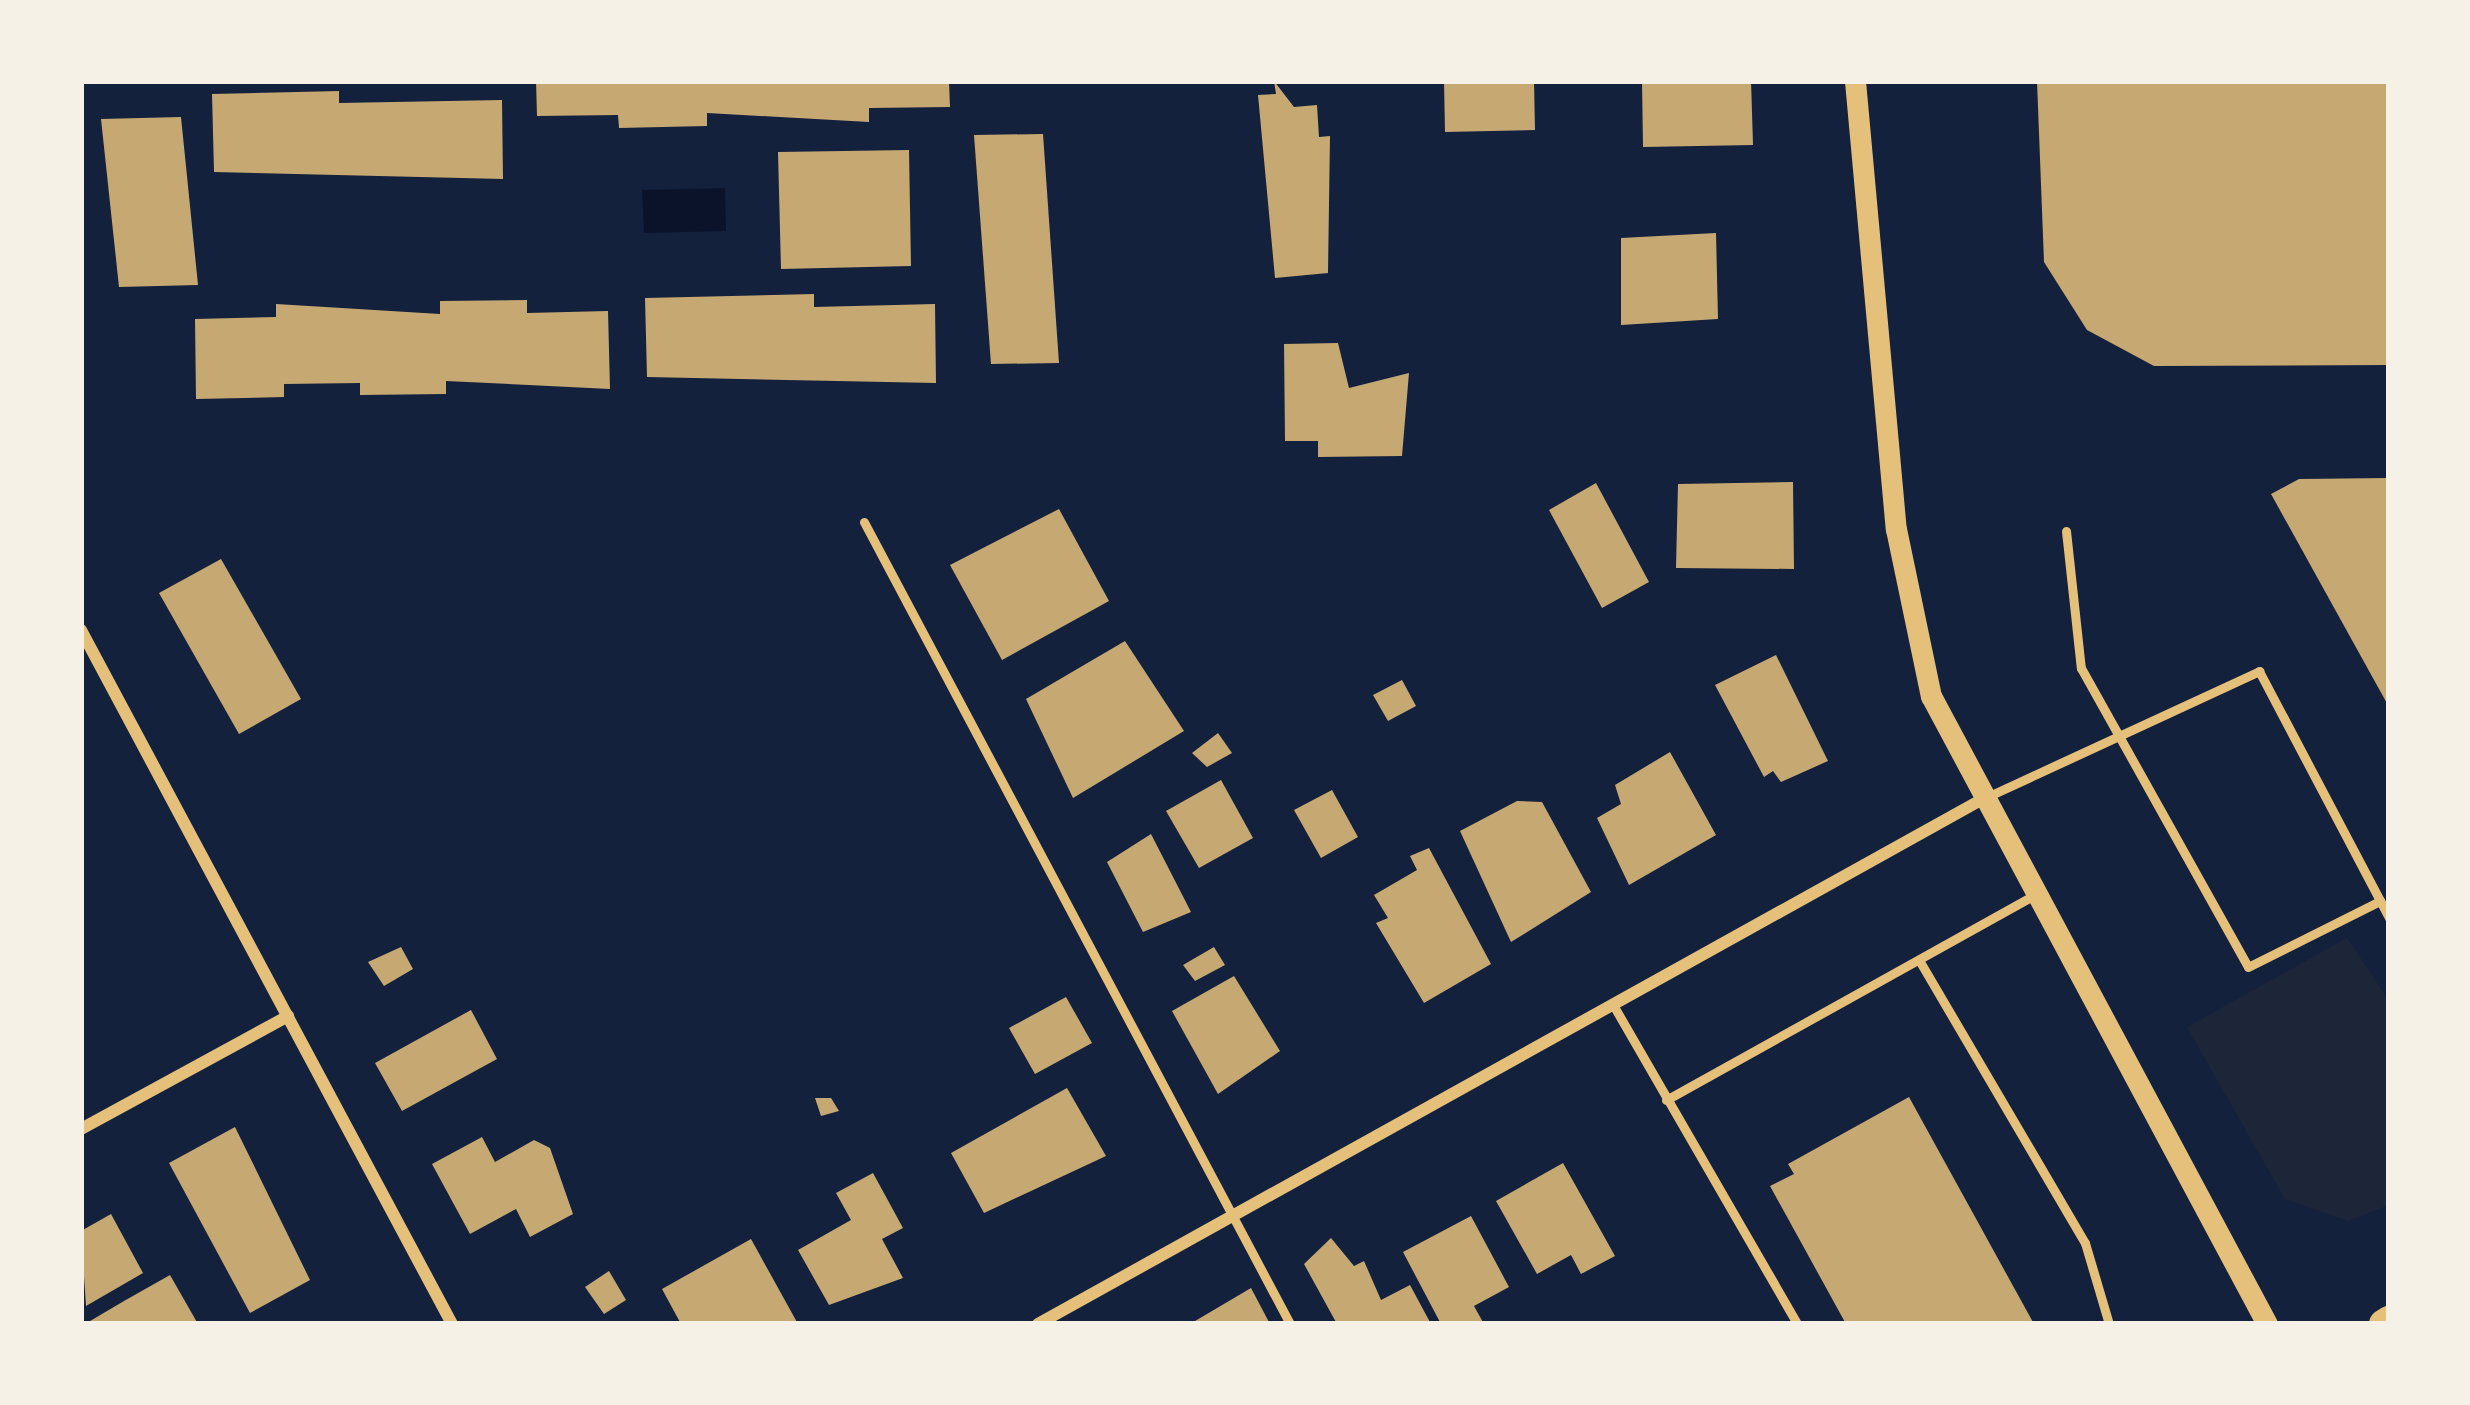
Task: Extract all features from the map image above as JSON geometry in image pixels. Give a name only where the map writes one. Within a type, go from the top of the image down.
[{"type":"street","points":[[1855,81],[1903,579],[1931,696],[1979,801],[2267,1324]]},
{"type":"street","points":[[81,630],[452,1324]]},
{"type":"street","points":[[1038,1324],[1229,1213],[1979,801]]},
{"type":"street","points":[[81,1129],[288,1016]]},
{"type":"lane","points":[[864,522],[1290,1324]]},
{"type":"lane","points":[[2066,531],[2081,668],[2113,735],[2248,967],[2380,901]]},
{"type":"lane","points":[[1979,801],[2259,671],[2389,918]]},
{"type":"lane","points":[[1666,1100],[2031,896]]},
{"type":"lane","points":[[1919,960],[2085,1243],[2109,1324]]},
{"type":"lane","points":[[1612,1004],[1797,1324]]},
{"type":"shaded area","points":[[725,188],[726,231],[644,233],[642,190]]},
{"type":"shaded area","points":[[2347,938],[2389,1001],[2389,1205],[2348,1221],[2285,1199],[2187,1027]]},
{"type":"building","points":[[536,81],[949,81],[950,107],[869,108],[869,122],[707,113],[707,126],[619,128],[618,115],[537,116]]},
{"type":"building","points":[[1274,81],[1294,107],[1317,105],[1319,137],[1330,136],[1328,273],[1275,278],[1258,95],[1276,94]]},
{"type":"building","points":[[1444,81],[1534,81],[1535,130],[1445,132]]},
{"type":"building","points":[[1642,81],[1751,81],[1753,145],[1643,147]]},
{"type":"building","points":[[2037,81],[2389,81],[2389,365],[2154,366],[2087,330],[2044,262]]},
{"type":"building","points":[[339,91],[339,103],[502,100],[503,179],[214,172],[212,94]]},
{"type":"building","points":[[181,117],[198,285],[119,287],[101,119]]},
{"type":"building","points":[[1043,134],[1059,363],[991,364],[974,135]]},
{"type":"building","points":[[909,150],[911,266],[781,269],[778,152]]},
{"type":"building","points":[[1716,233],[1718,319],[1621,325],[1621,238]]},
{"type":"building","points":[[814,294],[814,307],[935,304],[936,383],[647,377],[645,298]]},
{"type":"building","points":[[527,300],[527,313],[608,311],[610,389],[446,381],[446,394],[360,395],[360,383],[284,384],[284,397],[196,399],[195,319],[276,317],[276,304],[440,314],[440,301]]},
{"type":"building","points":[[1338,343],[1349,388],[1409,373],[1402,456],[1318,457],[1318,441],[1285,441],[1284,344]]},
{"type":"building","points":[[2389,478],[2389,707],[2271,494],[2299,479]]},
{"type":"building","points":[[1793,482],[1794,569],[1676,568],[1678,484]]},
{"type":"building","points":[[1596,483],[1649,582],[1602,608],[1549,510]]},
{"type":"building","points":[[1059,509],[1109,601],[1002,660],[950,565]]},
{"type":"building","points":[[221,559],[301,699],[239,734],[159,593]]},
{"type":"building","points":[[1125,641],[1184,731],[1073,798],[1026,699]]},
{"type":"building","points":[[1776,655],[1828,761],[1781,782],[1773,771],[1764,777],[1715,685]]},
{"type":"building","points":[[1402,680],[1416,706],[1388,721],[1373,695]]},
{"type":"building","points":[[1218,733],[1232,753],[1207,767],[1192,753]]},
{"type":"building","points":[[1670,752],[1716,835],[1629,885],[1597,818],[1621,804],[1615,785]]},
{"type":"building","points":[[1221,780],[1253,838],[1199,868],[1166,811]]},
{"type":"building","points":[[1332,790],[1358,837],[1321,858],[1294,810]]},
{"type":"building","points":[[1517,801],[1542,802],[1591,892],[1511,942],[1460,831]]},
{"type":"building","points":[[1151,834],[1191,912],[1143,932],[1107,862]]},
{"type":"building","points":[[1429,848],[1491,964],[1424,1003],[1376,923],[1388,918],[1374,895],[1417,870],[1410,856]]},
{"type":"building","points":[[401,947],[413,969],[384,986],[368,962]]},
{"type":"building","points":[[1214,947],[1225,965],[1195,981],[1183,965]]},
{"type":"building","points":[[1234,976],[1280,1051],[1218,1094],[1172,1011]]},
{"type":"building","points":[[1066,997],[1092,1043],[1035,1074],[1009,1028]]},
{"type":"building","points":[[471,1010],[497,1059],[402,1111],[375,1063]]},
{"type":"building","points":[[1067,1088],[1106,1156],[984,1213],[951,1153]]},
{"type":"building","points":[[1909,1097],[2034,1324],[1846,1324],[1770,1186],[1794,1174],[1788,1164]]},
{"type":"building","points":[[815,1098],[831,1098],[839,1111],[821,1116]]},
{"type":"building","points":[[235,1127],[310,1280],[250,1313],[169,1163]]},
{"type":"building","points":[[482,1137],[495,1162],[534,1140],[550,1148],[573,1214],[530,1237],[516,1209],[470,1234],[432,1164]]},
{"type":"building","points":[[1563,1163],[1615,1256],[1581,1274],[1571,1255],[1537,1274],[1496,1201]]},
{"type":"building","points":[[873,1173],[903,1228],[882,1239],[903,1278],[829,1305],[798,1250],[851,1220],[836,1193]]},
{"type":"building","points":[[111,1214],[143,1273],[86,1306],[81,1231]]},
{"type":"building","points":[[1471,1216],[1509,1287],[1474,1306],[1484,1324],[1441,1324],[1403,1252]]},
{"type":"building","points":[[1331,1238],[1354,1266],[1364,1261],[1381,1300],[1410,1285],[1431,1324],[1337,1324],[1304,1264]]},
{"type":"building","points":[[751,1239],[798,1324],[681,1324],[662,1289]]},
{"type":"building","points":[[609,1271],[626,1300],[604,1314],[585,1287]]},
{"type":"building","points":[[170,1275],[198,1324],[85,1324],[124,1301]]},
{"type":"building","points":[[1251,1288],[1270,1324],[1190,1324]]}]
